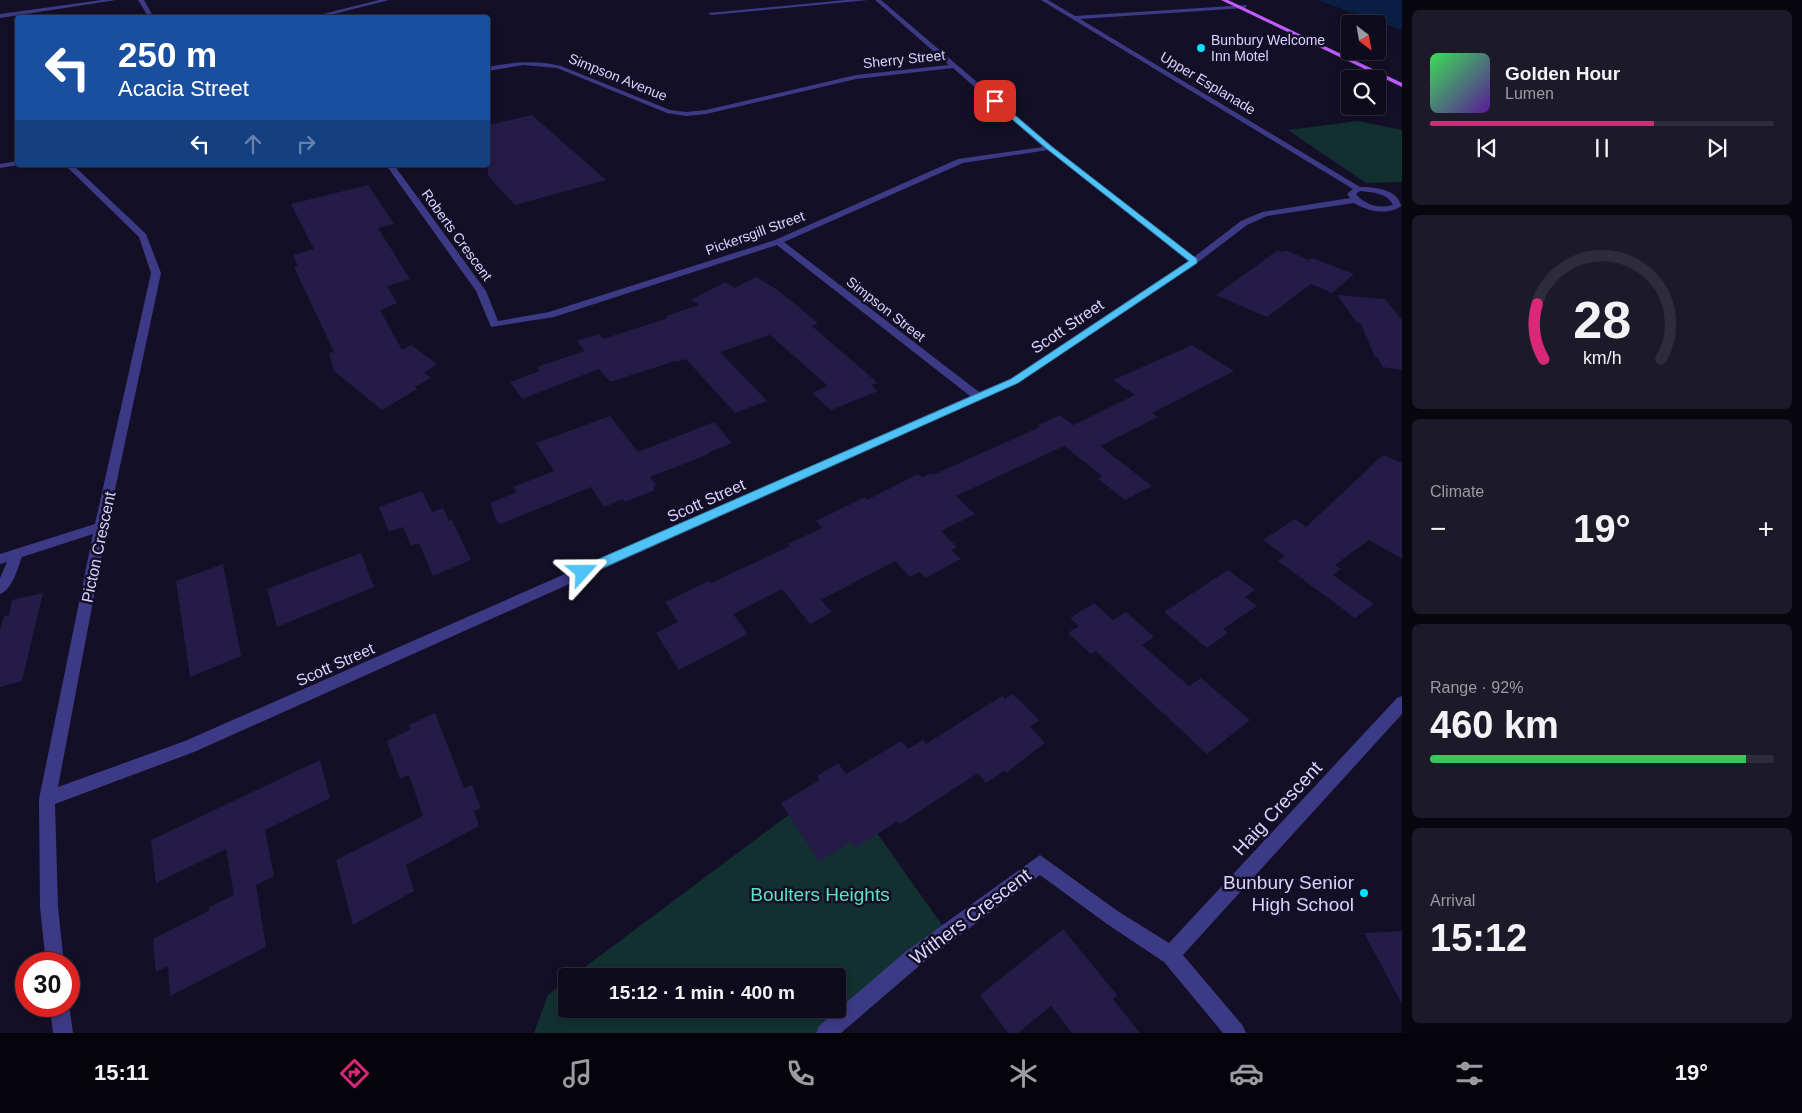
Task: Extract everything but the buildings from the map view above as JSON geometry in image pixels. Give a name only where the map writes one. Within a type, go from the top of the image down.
[{"type":"main road","points":[[1224,0],[1246,6],[1402,80]]},
{"type":"main road","points":[[1235,3],[1402,85]]},
{"type":"street","points":[[0,16],[113,0]]},
{"type":"street","points":[[142,0],[150,15]]},
{"type":"street","points":[[322,15],[386,0]]},
{"type":"street","points":[[711,12],[865,0]]},
{"type":"street","points":[[878,0],[1049,148],[1194,261]]},
{"type":"street","name":"Upper Esplanade","points":[[1044,0],[1357,195]]},
{"type":"street","points":[[1073,18],[1235,3]]},
{"type":"street","name":"Simpson Avenue","points":[[490,69],[526,62],[544,63],[559,67],[669,112],[686,114],[706,112],[856,77]]},
{"type":"street","name":"Sherry Street","points":[[856,77],[954,66]]},
{"type":"street","name":"Pickersgill Street","points":[[494,326],[551,315],[778,242],[948,165],[973,158],[1049,148]]},
{"type":"street","points":[[0,166],[15,163]]},
{"type":"street","name":"Picton Crescent","points":[[54,952],[49,907],[47,799],[101,527],[156,273],[143,236],[71,167]]},
{"type":"street","name":"Roberts Crescent","points":[[391,167],[481,291],[494,326]]},
{"type":"street","points":[[1357,195],[1380,192],[1393,198],[1402,196]]},
{"type":"street","points":[[1357,195],[1375,208],[1397,206],[1393,198]]},
{"type":"street","name":"Scott Street","points":[[47,799],[188,746],[1014,381],[1194,261],[1253,217],[1357,195]]},
{"type":"street","points":[[1389,208],[1402,217]]},
{"type":"street","name":"Simpson Street","points":[[778,242],[978,397]]},
{"type":"street","points":[[0,559],[101,527]]},
{"type":"street","points":[[0,588],[5,582],[17,553]]},
{"type":"street","name":"Haig Crescent","points":[[1171,955],[1402,702]]},
{"type":"street","name":"Withers Crescent","points":[[826,1033],[912,959],[1040,864],[1113,918],[1171,955]]},
{"type":"street","points":[[1171,955],[1236,1033]]},
{"type":"street","points":[[61,1017],[63,1033]]},
{"type":"green space","points":[[1358,121],[1402,130],[1402,182],[1366,183],[1288,130]]},
{"type":"green space","name":"Boulters Heights","points":[[838,778],[947,932],[846,1016],[846,968],[584,968]]},
{"type":"green space","name":"Boulters Heights","points":[[558,987],[558,1018],[844,1018],[826,1033],[534,1033],[548,995]]},
{"type":"water","points":[[1317,0],[1402,0],[1402,30],[1386,24],[1386,15],[1360,15]]},
{"type":"place","name":"Bunbury Welcome Inn Motel","points":[[1201,48]]},
{"type":"place","name":"Bunbury Senior High School","points":[[1364,893]]},
{"type":"route","points":[[583,572],[1014,381],[1194,261],[1049,148],[995,101]]}]
